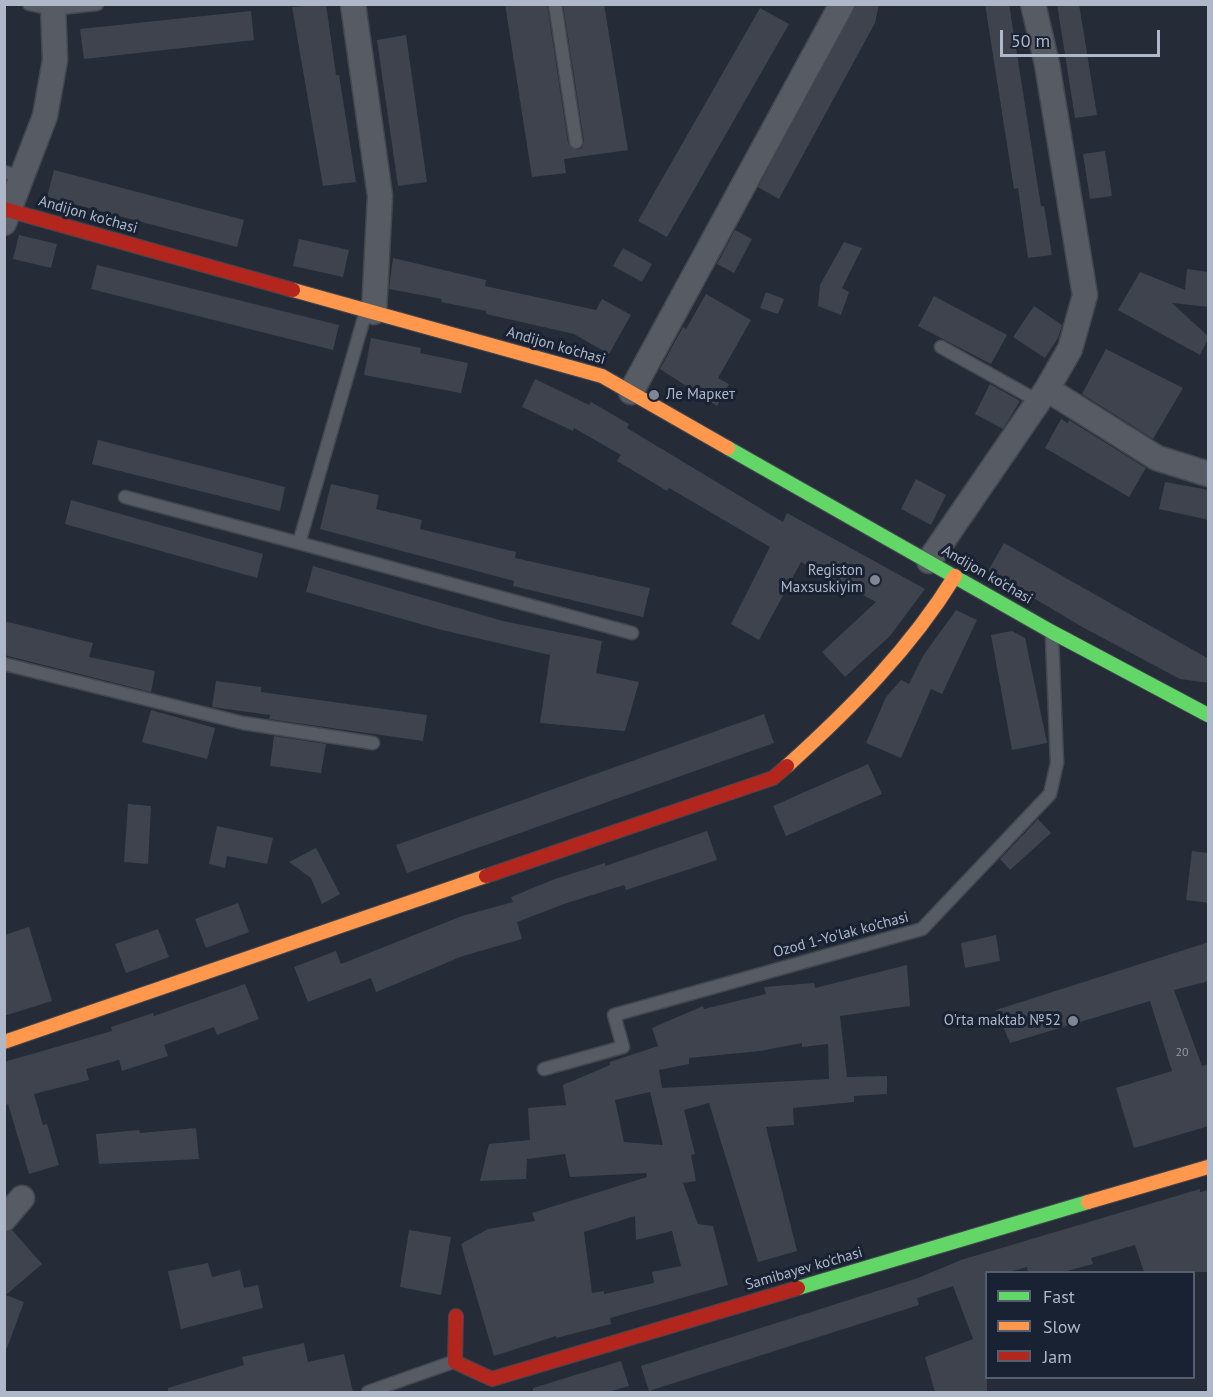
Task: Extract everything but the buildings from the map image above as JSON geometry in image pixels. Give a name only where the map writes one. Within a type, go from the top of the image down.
[{"type":"street","points":[[353,4],[380,196],[370,311]]},
{"type":"street","points":[[631,392],[842,4]]},
{"type":"street","points":[[929,561],[1042,395],[1070,349],[1085,296],[1047,64],[1033,4]]},
{"type":"street","points":[[6,214],[13,174],[45,116],[55,60],[52,7]]},
{"type":"street","name":"Andijon ko'chasi","points":[[6,214],[370,311],[602,376],[1052,632],[1209,715]]},
{"type":"street","points":[[1042,395],[1157,458],[1209,474]]},
{"type":"street","points":[[4,1042],[773,778],[854,706],[934,613],[955,576]]},
{"type":"street","name":"Samibayev ko'chasi","points":[[455,1362],[492,1380],[1209,1167]]},
{"type":"street","points":[[4,1219],[22,1198]]},
{"type":"street","points":[[455,1362],[456,1316]]},
{"type":"lane","points":[[29,4],[52,7],[97,4]]},
{"type":"lane","points":[[555,4],[576,142]]},
{"type":"lane","points":[[298,543],[370,311]]},
{"type":"lane","points":[[941,347],[1042,395]]},
{"type":"lane","points":[[125,497],[632,633]]},
{"type":"lane","name":"Ozod 1-Yo'lak ko'chasi","points":[[544,1069],[624,1047],[614,1015],[922,929],[953,892],[1050,794],[1057,763],[1052,632]]},
{"type":"lane","points":[[4,664],[243,723],[373,742]]},
{"type":"lane","points":[[368,1392],[455,1362]]},
{"type":"traffic: fast","points":[[728,448],[1052,632],[1208,715]]},
{"type":"traffic: fast","points":[[798,1288],[1088,1202]]},
{"type":"traffic: slow","points":[[293,290],[602,376],[728,448]]},
{"type":"traffic: slow","points":[[787,766],[878,677],[919,628],[955,576]]},
{"type":"traffic: slow","points":[[4,1042],[486,876]]},
{"type":"traffic: slow","points":[[1088,1202],[1208,1167]]},
{"type":"traffic: jam","points":[[4,209],[293,290]]},
{"type":"traffic: jam","points":[[486,876],[773,778],[787,766]]},
{"type":"traffic: jam","points":[[456,1316],[455,1362],[492,1379],[798,1288]]},
{"type":"place","name":"Ле Маркет","points":[[654,395]]},
{"type":"place","name":"Registon Maxsuskiyim","points":[[875,580]]},
{"type":"place","name":"O'rta maktab №52","points":[[1073,1021]]}]
